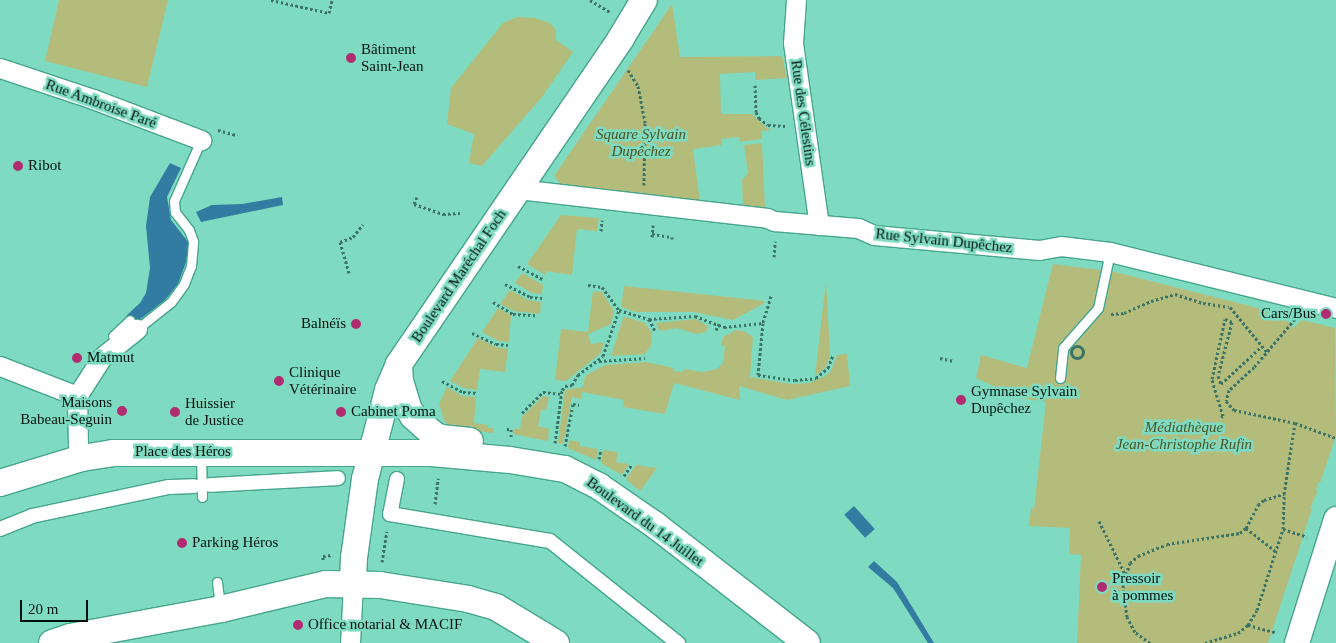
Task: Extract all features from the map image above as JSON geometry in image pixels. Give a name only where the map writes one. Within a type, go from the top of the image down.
[{"type":"main road","name":"Boulevard Maréchal Foch","points":[[353,584],[354,558],[370,455],[388,390],[398,364],[644,0]]},
{"type":"main road","points":[[398,364],[400,381],[408,408],[433,434],[452,440],[501,443],[559,453],[586,462],[646,504],[670,537]]},
{"type":"main road","name":"Place des Héros","points":[[0,483],[82,458],[113,453],[201,451],[370,455]]},
{"type":"main road","name":"Boulevard du 14 Juillet","points":[[370,455],[440,454],[510,460],[565,468],[600,487],[670,537],[807,643]]},
{"type":"main road","points":[[52,643],[70,637],[221,609],[325,584],[353,584],[380,585],[458,597],[496,607],[556,643]]},
{"type":"street","name":"Rue des Célestins","points":[[796,0],[793,43],[819,225]]},
{"type":"street","name":"Rue Ambroise Paré","points":[[0,68],[208,135]]},
{"type":"street","name":"Rue Sylvain Dupêchez","points":[[518,189],[767,218],[774,222],[858,228],[874,235],[1039,250],[1061,246],[1110,252],[1336,308]]},
{"type":"street","points":[[82,458],[78,446],[77,396],[102,357],[134,324]]},
{"type":"street","points":[[0,366],[77,396]]},
{"type":"street","points":[[210,485],[331,474]]},
{"type":"street","points":[[397,479],[390,514],[550,541],[678,643]]},
{"type":"street","points":[[0,529],[32,516],[169,487],[198,492]]},
{"type":"street","points":[[1288,638],[1336,519]]},
{"type":"street","points":[[350,643],[353,584]]},
{"type":"lane","points":[[112,336],[171,302],[184,284],[191,266],[193,241],[189,230],[175,212],[174,202],[208,135]]},
{"type":"lane","points":[[1060,378],[1063,348],[1098,308],[1110,252]]},
{"type":"lane","points":[[198,492],[201,451]]},
{"type":"lane","points":[[217,582],[221,609]]},
{"type":"path","points":[[271,0],[287,2],[329,13],[332,0]]},
{"type":"path","points":[[590,0],[612,14]]},
{"type":"path","points":[[623,66],[629,70],[638,86],[645,123],[646,172],[642,203]]},
{"type":"path","points":[[755,85],[756,112],[763,122],[775,127],[806,124]]},
{"type":"path","points":[[208,135],[236,134]]},
{"type":"path","points":[[417,196],[414,204],[443,214],[460,213]]},
{"type":"path","points":[[601,231],[602,220]]},
{"type":"path","points":[[654,221],[652,236],[672,237],[672,239]]},
{"type":"path","points":[[349,273],[340,242],[353,237],[363,224]]},
{"type":"path","points":[[774,257],[776,236]]},
{"type":"path","points":[[518,266],[544,280]]},
{"type":"path","points":[[505,284],[530,297],[542,298]]},
{"type":"path","points":[[588,285],[602,287],[619,310],[649,320],[695,316],[724,327],[763,322]]},
{"type":"path","points":[[1098,308],[1109,314],[1124,313],[1151,301],[1175,294],[1203,303],[1230,307]]},
{"type":"path","points":[[771,296],[763,322],[758,375],[795,380],[816,378],[828,368],[833,355]]},
{"type":"path","points":[[493,302],[513,314],[535,315]]},
{"type":"path","points":[[1230,302],[1230,307],[1267,352]]},
{"type":"path","points":[[559,453],[564,386],[572,385],[578,375],[599,361],[609,342],[619,310]]},
{"type":"path","points":[[1226,401],[1229,390],[1267,352],[1299,315]]},
{"type":"path","points":[[1221,417],[1223,416],[1212,379],[1225,319],[1232,322],[1218,376],[1221,384],[1262,346]]},
{"type":"path","points":[[649,320],[655,331]]},
{"type":"path","points":[[716,330],[719,324]]},
{"type":"path","points":[[472,333],[496,344],[508,345]]},
{"type":"path","points":[[599,361],[645,358]]},
{"type":"path","points":[[940,358],[954,361]]},
{"type":"path","points":[[442,381],[463,392],[477,393]]},
{"type":"path","points":[[522,413],[543,392],[562,394]]},
{"type":"path","points":[[1218,403],[1226,401]]},
{"type":"path","points":[[1226,401],[1234,410],[1295,424],[1336,438]]},
{"type":"path","points":[[559,453],[573,404],[580,405]]},
{"type":"path","points":[[1205,643],[1238,633],[1248,625],[1257,610],[1283,529],[1284,494],[1295,424]]},
{"type":"path","points":[[434,520],[439,472]]},
{"type":"path","points":[[1150,643],[1135,632],[1127,617],[1124,584],[1130,562],[1167,544],[1240,533],[1246,528],[1258,505],[1264,500],[1284,494]]},
{"type":"path","points":[[382,567],[390,514]]},
{"type":"path","points":[[1099,521],[1126,576]]},
{"type":"path","points":[[1246,528],[1276,551]]},
{"type":"path","points":[[1283,529],[1308,538]]},
{"type":"path","points":[[323,569],[323,556],[333,554],[333,545]]},
{"type":"path","points":[[1248,625],[1288,638]]},
{"type":"green space","points":[[59,0],[168,0],[147,87],[45,61]]},
{"type":"green space","name":"Square Sylvain Dupêchez","points":[[672,4],[680,57],[782,56],[787,78],[755,80],[755,72],[720,74],[721,114],[752,114],[767,128],[772,130],[761,131],[762,139],[740,142],[739,137],[721,139],[722,145],[693,149],[700,202],[561,185],[554,176]]},
{"type":"green space","points":[[517,17],[535,18],[550,23],[556,30],[556,40],[573,52],[542,97],[482,166],[469,163],[474,134],[447,124],[451,88],[503,23]]},
{"type":"green space","points":[[762,143],[765,209],[743,207],[742,180],[748,173],[744,145]]},
{"type":"green space","points":[[561,215],[599,218],[597,231],[577,229],[572,275],[545,271],[545,275],[527,264]]},
{"type":"green space","name":"Médiathèque Jean-Christophe Rufin","points":[[1053,264],[1115,272],[1258,308],[1264,312],[1265,310],[1284,316],[1293,328],[1302,320],[1335,328],[1336,436],[1320,483],[1318,482],[1316,490],[1318,491],[1310,508],[1312,509],[1268,643],[1077,643],[1081,555],[1069,554],[1070,528],[1029,526],[1031,508],[1034,509],[1046,402],[1019,398],[976,378],[981,355],[1027,368]]},
{"type":"green space","points":[[522,273],[543,285],[542,294],[532,293],[515,283]]},
{"type":"green space","points":[[826,281],[830,356],[826,367],[815,376]]},
{"type":"green space","points":[[624,286],[764,301],[763,304],[733,320],[693,312],[635,312],[621,307]]},
{"type":"green space","points":[[510,290],[528,300],[541,302],[540,314],[514,311],[500,304]]},
{"type":"green space","points":[[593,291],[602,292],[614,311],[611,324],[588,334],[591,344],[604,342],[601,353],[566,381],[555,380],[561,329],[588,332]]},
{"type":"green space","points":[[498,308],[511,315],[509,342],[498,341],[482,332]]},
{"type":"green space","points":[[626,317],[645,323],[652,333],[651,346],[645,354],[611,356],[623,318]]},
{"type":"green space","points":[[696,319],[708,326],[706,332],[697,334],[676,328],[662,331],[658,329],[656,323]]},
{"type":"green space","points":[[736,330],[744,331],[753,337],[750,377],[791,384],[809,383],[825,376],[831,371],[837,355],[847,354],[850,386],[787,400],[739,386],[740,400],[674,383],[665,414],[623,407],[624,400],[582,392],[581,399],[572,397],[563,444],[558,443],[565,390],[583,387],[585,376],[605,365],[646,362],[674,368],[674,371],[683,372],[684,369],[702,372],[717,369],[723,363],[725,346],[721,346],[723,337]]},
{"type":"green space","points":[[478,338],[496,347],[508,349],[505,372],[480,369],[477,390],[464,388],[450,381]]},
{"type":"green space","points":[[447,387],[462,396],[476,397],[474,423],[494,428],[493,433],[453,428],[445,422],[439,404]]},
{"type":"green space","points":[[543,396],[549,397],[546,410],[541,410],[538,426],[549,429],[548,441],[513,434],[513,429],[520,429],[522,417]]},
{"type":"green space","points":[[569,440],[580,442],[580,446],[598,449],[596,460],[568,448]]},
{"type":"green space","points":[[603,450],[618,452],[616,462],[629,464],[622,475],[601,463]]},
{"type":"green space","points":[[636,465],[657,468],[640,491],[626,479]]},
{"type":"water","points":[[170,163],[181,168],[167,197],[171,220],[189,243],[189,254],[178,284],[165,300],[134,324],[126,316],[140,303],[146,293],[150,268],[146,226],[150,197]]},
{"type":"water","points":[[282,197],[283,205],[201,222],[196,212],[212,205],[242,204]]},
{"type":"water","points":[[854,506],[875,529],[865,538],[844,515]]},
{"type":"water","points":[[874,561],[897,582],[934,643],[928,643],[893,588],[868,567]]},
{"type":"place","name":"Bâtiment Saint-Jean","points":[[351,58]]},
{"type":"place","name":"Ribot","points":[[18,166]]},
{"type":"place","name":"Cars/Bus","points":[[1326,314]]},
{"type":"place","name":"Balnéïs","points":[[356,324]]},
{"type":"place","name":"Matmut","points":[[77,358]]},
{"type":"place","name":"Clinique Vétérinaire","points":[[279,381]]},
{"type":"place","name":"Gymnase Sylvain Dupêchez","points":[[961,400]]},
{"type":"place","name":"Maisons Babeau-Seguin","points":[[122,411]]},
{"type":"place","name":"Huissier de Justice","points":[[175,412]]},
{"type":"place","name":"Cabinet Poma","points":[[341,412]]},
{"type":"place","name":"Parking Héros","points":[[182,543]]},
{"type":"place","name":"Pressoir à pommes","points":[[1102,587]]},
{"type":"place","name":"Office notarial & MACIF","points":[[298,625]]}]
